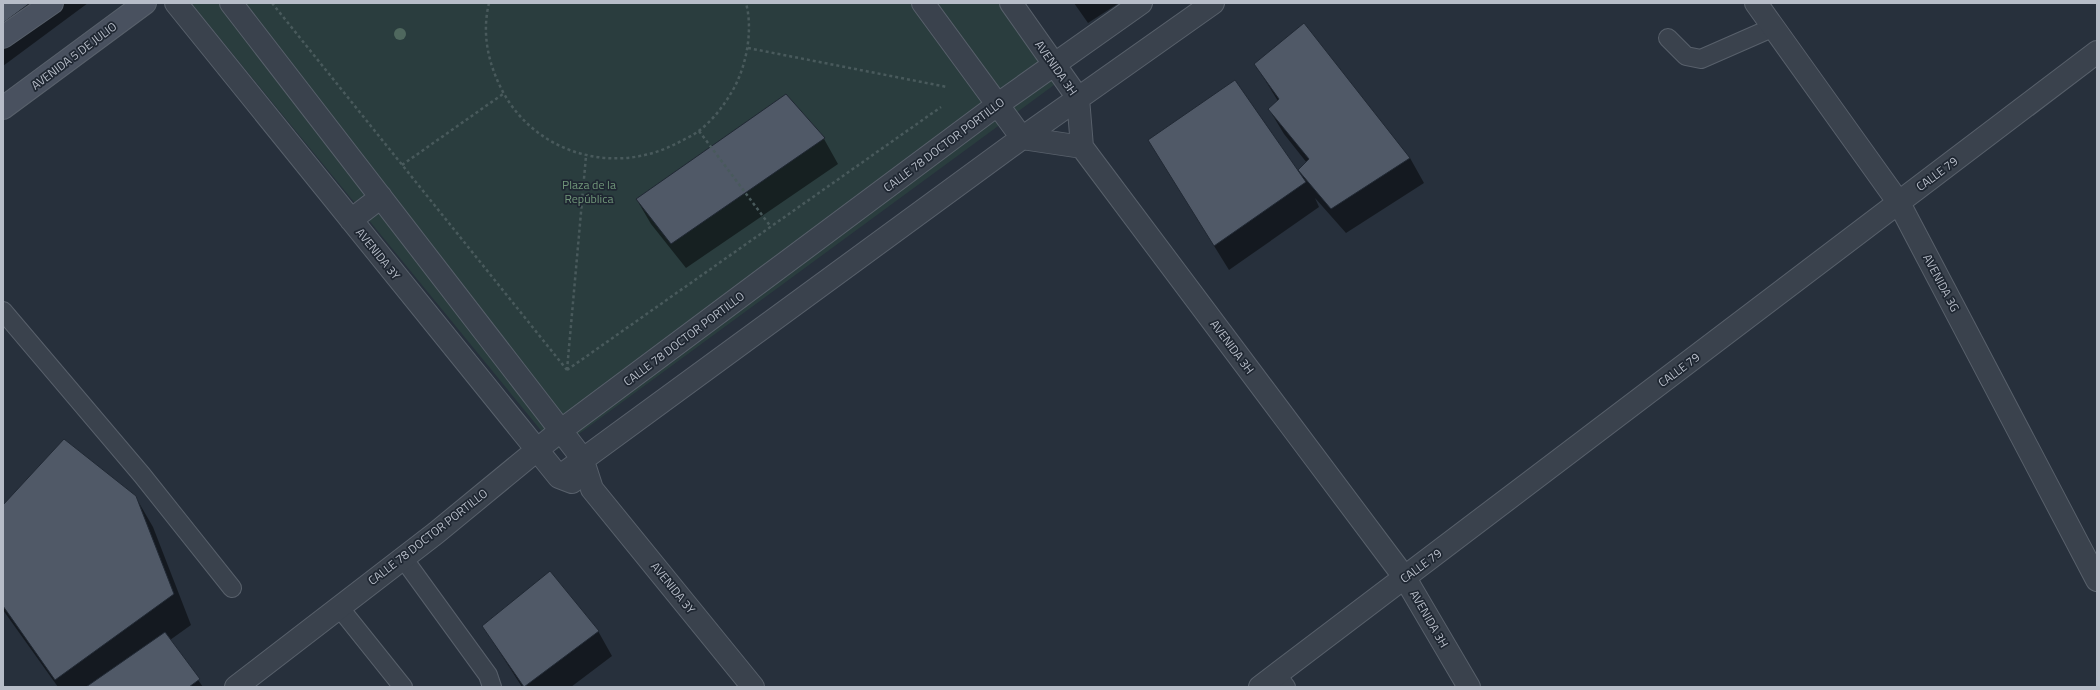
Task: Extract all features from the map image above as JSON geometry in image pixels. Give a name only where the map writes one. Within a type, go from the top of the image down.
[{"type":"main road","points":[[3,37],[52,3]]},
{"type":"main road","name":"AVENIDA 5 DE JULIO","points":[[3,108],[145,3]]},
{"type":"street","name":"AVENIDA 3Y","points":[[176,3],[559,477],[592,490]]},
{"type":"street","name":"AVENIDA 3Y","points":[[231,3],[582,458],[592,490],[753,687]]},
{"type":"street","points":[[923,3],[1022,138],[1082,147]]},
{"type":"street","name":"AVENIDA 3H","points":[[1011,3],[1078,98],[1082,147],[1405,578],[1469,687]]},
{"type":"street","name":"CALLE 78 DOCTOR PORTILLO","points":[[236,687],[403,558],[560,431],[997,105],[1141,3]]},
{"type":"street","points":[[559,477],[582,458],[1022,138],[1213,3]]},
{"type":"street","name":"AVENIDA 3G","points":[[1756,3],[1899,203],[2097,580]]},
{"type":"street","name":"CALLE 79","points":[[1274,683],[1405,578],[2097,52]]},
{"type":"street","points":[[351,220],[381,197]]},
{"type":"lane","points":[[1668,38],[1686,56],[1701,59],[1774,27]]},
{"type":"lane","points":[[5,317],[142,475],[232,588]]},
{"type":"lane","points":[[403,558],[488,676],[492,687]]},
{"type":"lane","points":[[339,607],[403,687]]},
{"type":"path","points":[[272,3],[567,370]]},
{"type":"path","points":[[489,3],[485,20],[488,58],[503,94],[524,122],[552,143],[586,156],[625,159],[665,151],[699,131],[722,108],[735,86],[748,48],[748,11],[746,3]]},
{"type":"path","points":[[748,48],[950,88]]},
{"type":"path","points":[[402,165],[503,94]]},
{"type":"path","points":[[567,370],[946,104]]},
{"type":"path","points":[[699,131],[771,226]]},
{"type":"path","points":[[567,370],[586,156]]},
{"type":"green space","name":"Plaza de la República","points":[[191,3],[1020,3],[1069,74],[557,450]]},
{"type":"building","points":[[3,3],[30,3],[3,23]]},
{"type":"building","points":[[1304,23],[1410,158],[1331,209],[1298,170],[1309,159],[1268,109],[1279,99],[1254,64]]},
{"type":"building","points":[[1235,80],[1306,182],[1214,246],[1148,140]]},
{"type":"building","points":[[786,94],[825,138],[671,244],[636,199]]},
{"type":"building","points":[[64,439],[136,496],[174,594],[55,680],[3,606],[3,505]]},
{"type":"building","points":[[550,571],[599,631],[524,687],[482,626]]},
{"type":"building","points":[[165,632],[200,679],[189,687],[86,687]]}]
